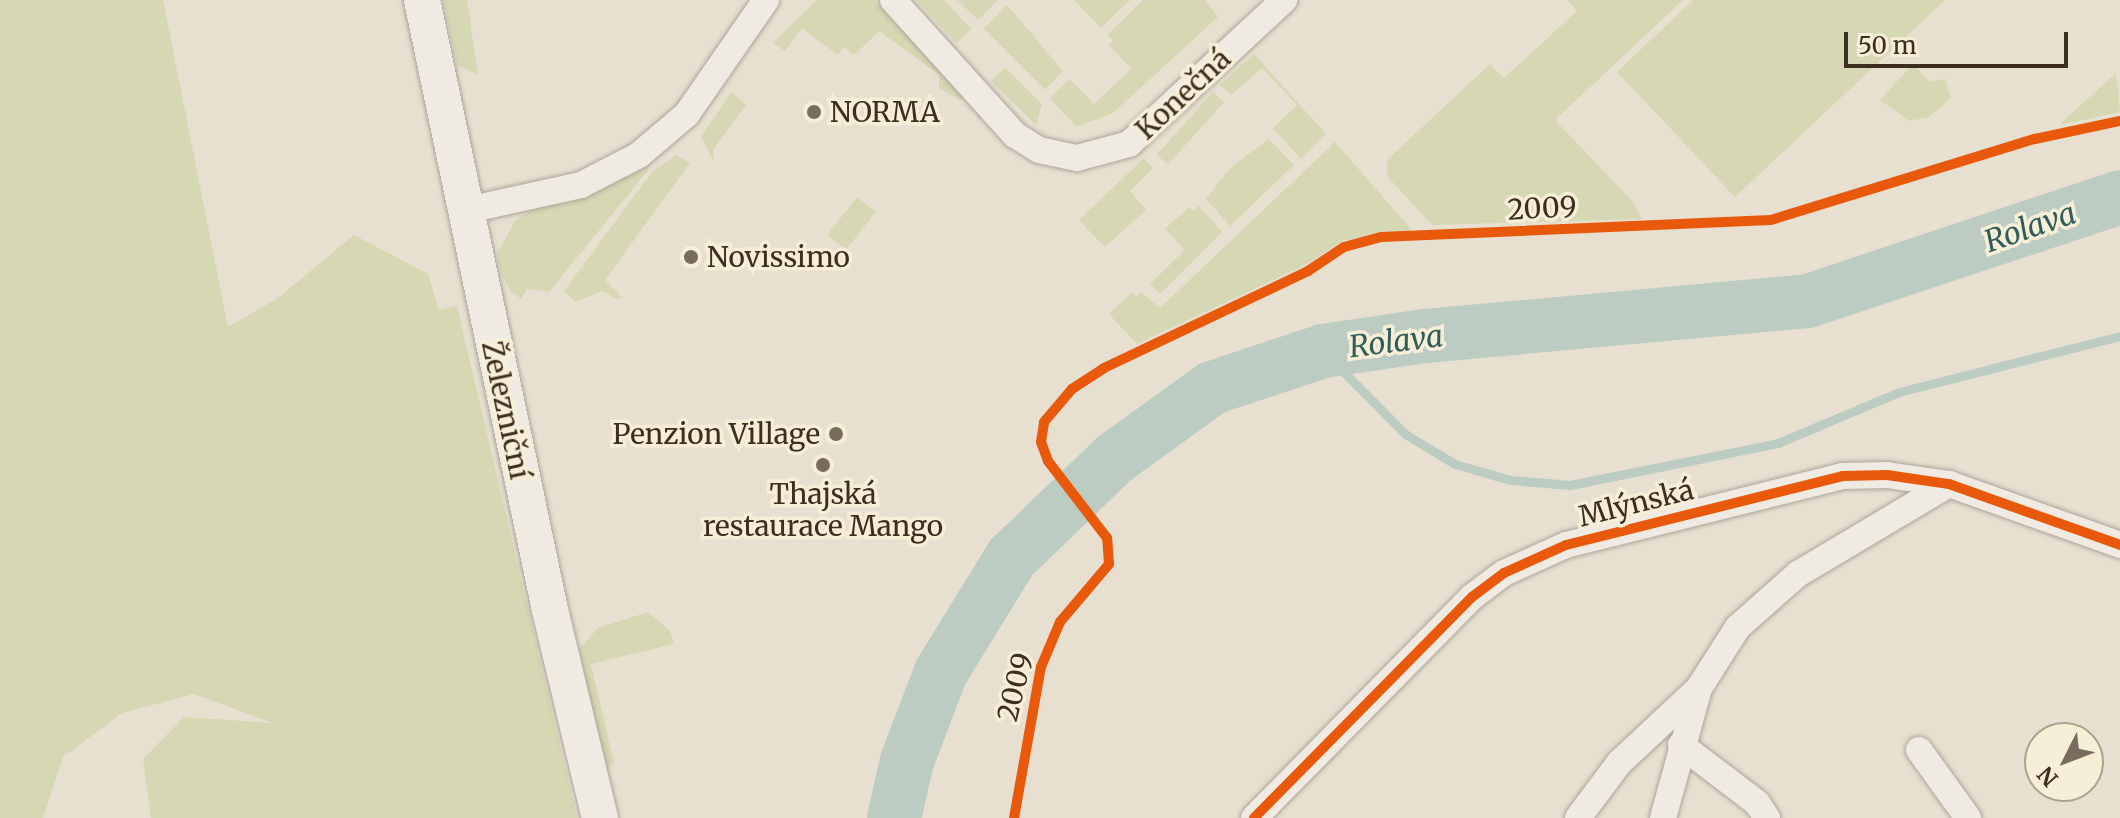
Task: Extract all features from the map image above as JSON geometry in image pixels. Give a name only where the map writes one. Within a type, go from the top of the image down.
[{"type":"street","name":"Železniční","points":[[422,0],[463,211],[600,818]]},
{"type":"street","points":[[463,211],[581,185],[639,155],[687,114],[766,0]]},
{"type":"street","name":"Konečná","points":[[893,0],[1015,135],[1039,150],[1077,158],[1129,144],[1284,0]]},
{"type":"street","name":"Mlýnská","points":[[1254,818],[1472,597],[1534,558],[1566,545],[1842,476],[1887,475],[1949,484],[2120,545]]},
{"type":"street","points":[[1578,818],[1619,763],[1699,688],[1738,627],[1798,574],[1949,484]]},
{"type":"street","points":[[1663,818],[1699,688]]},
{"type":"street","points":[[1681,745],[1757,803],[1767,818]]},
{"type":"street","points":[[1919,750],[1968,818]]},
{"type":"green space","points":[[0,0],[163,0],[228,327],[278,298],[354,235],[428,274],[439,310],[457,306],[577,818],[151,818],[143,759],[184,717],[273,723],[194,694],[122,713],[63,757],[43,818],[0,818]]},
{"type":"green space","points":[[443,0],[467,0],[478,75],[457,65]]},
{"type":"green space","points":[[817,0],[874,0],[963,96],[960,100],[939,88],[939,75],[879,31],[854,55],[844,47],[838,55],[802,28],[785,51],[773,43]]},
{"type":"green space","points":[[916,0],[944,0],[971,29],[957,43]]},
{"type":"green space","points":[[957,0],[998,0],[978,20]]},
{"type":"green space","points":[[1074,0],[1130,0],[1101,28]]},
{"type":"green space","points":[[1143,0],[1205,0],[1218,17],[1113,113],[1077,127],[1051,100],[1052,96],[1070,79],[1094,104],[1131,69],[1109,45],[1113,41],[1107,35]]},
{"type":"green space","points":[[1567,0],[1683,0],[1555,120],[1633,202],[1642,219],[1432,225],[1387,176],[1387,160],[1490,64],[1504,78],[1577,11]]},
{"type":"green space","points":[[1693,0],[1945,0],[1735,197],[1617,72]]},
{"type":"green space","points":[[1007,5],[1063,71],[1045,90],[984,29]]},
{"type":"green space","points":[[1254,54],[1326,134],[1301,159],[1273,128],[1297,105],[1262,68],[1231,95],[1220,85]]},
{"type":"green space","points":[[1913,64],[1930,82],[1945,79],[1951,98],[1929,117],[1909,121],[1880,100]]},
{"type":"green space","points":[[1005,67],[1042,104],[1036,125],[991,81]]},
{"type":"green space","points":[[2116,73],[2120,112],[2059,125]]},
{"type":"green space","points":[[732,92],[746,105],[713,150],[714,162],[701,136]]},
{"type":"green space","points":[[1213,92],[1224,102],[1168,164],[1157,154]]},
{"type":"green space","points":[[1269,139],[1294,165],[1230,226],[1206,199],[1231,167]]},
{"type":"green space","points":[[1335,142],[1412,230],[1344,240],[1307,264],[1137,344],[1109,314],[1132,292],[1136,296],[1141,292],[1160,308]]},
{"type":"green space","points":[[676,155],[690,163],[605,280],[621,296],[619,300],[603,291],[575,302],[564,291],[652,172]]},
{"type":"green space","points":[[1144,158],[1153,168],[1130,191],[1146,210],[1105,247],[1079,220]]},
{"type":"green space","points":[[644,163],[649,169],[549,292],[527,289],[521,299],[511,291],[500,272],[497,254],[515,221],[541,204]]},
{"type":"green space","points":[[857,197],[876,212],[846,250],[827,235]]},
{"type":"green space","points":[[1199,206],[1222,232],[1160,294],[1150,284],[1185,250],[1165,229],[1189,207],[1193,211]]},
{"type":"green space","points":[[648,612],[670,631],[674,644],[591,664],[614,763],[605,770],[579,649],[598,628]]},
{"type":"waterway","name":"Rolava","points":[[894,818],[907,761],[941,672],[1011,558],[1115,458],[1212,388],[1323,351],[1425,336],[1808,301],[2120,197]]},
{"type":"waterway","points":[[1323,351],[1405,434],[1455,464],[1510,480],[1570,485],[1778,443],[1899,392],[2120,336]]},
{"type":"cycle path","name":"2009","points":[[1014,818],[1041,667],[1060,622],[1109,564],[1107,538],[1048,461],[1041,442],[1044,422],[1072,389],[1104,368],[1308,271],[1344,247],[1381,237],[1771,220],[2035,139],[2120,121]]},
{"type":"cycle path","points":[[1254,818],[1472,597],[1504,573],[1566,545],[1842,476],[1887,475],[1949,484],[2120,545]]},
{"type":"place","name":"NORMA","points":[[814,112]]},
{"type":"place","name":"Novissimo","points":[[691,257]]},
{"type":"place","name":"Penzion Village","points":[[836,434]]},
{"type":"place","name":"Thajská restaurace Mango","points":[[823,465]]}]
